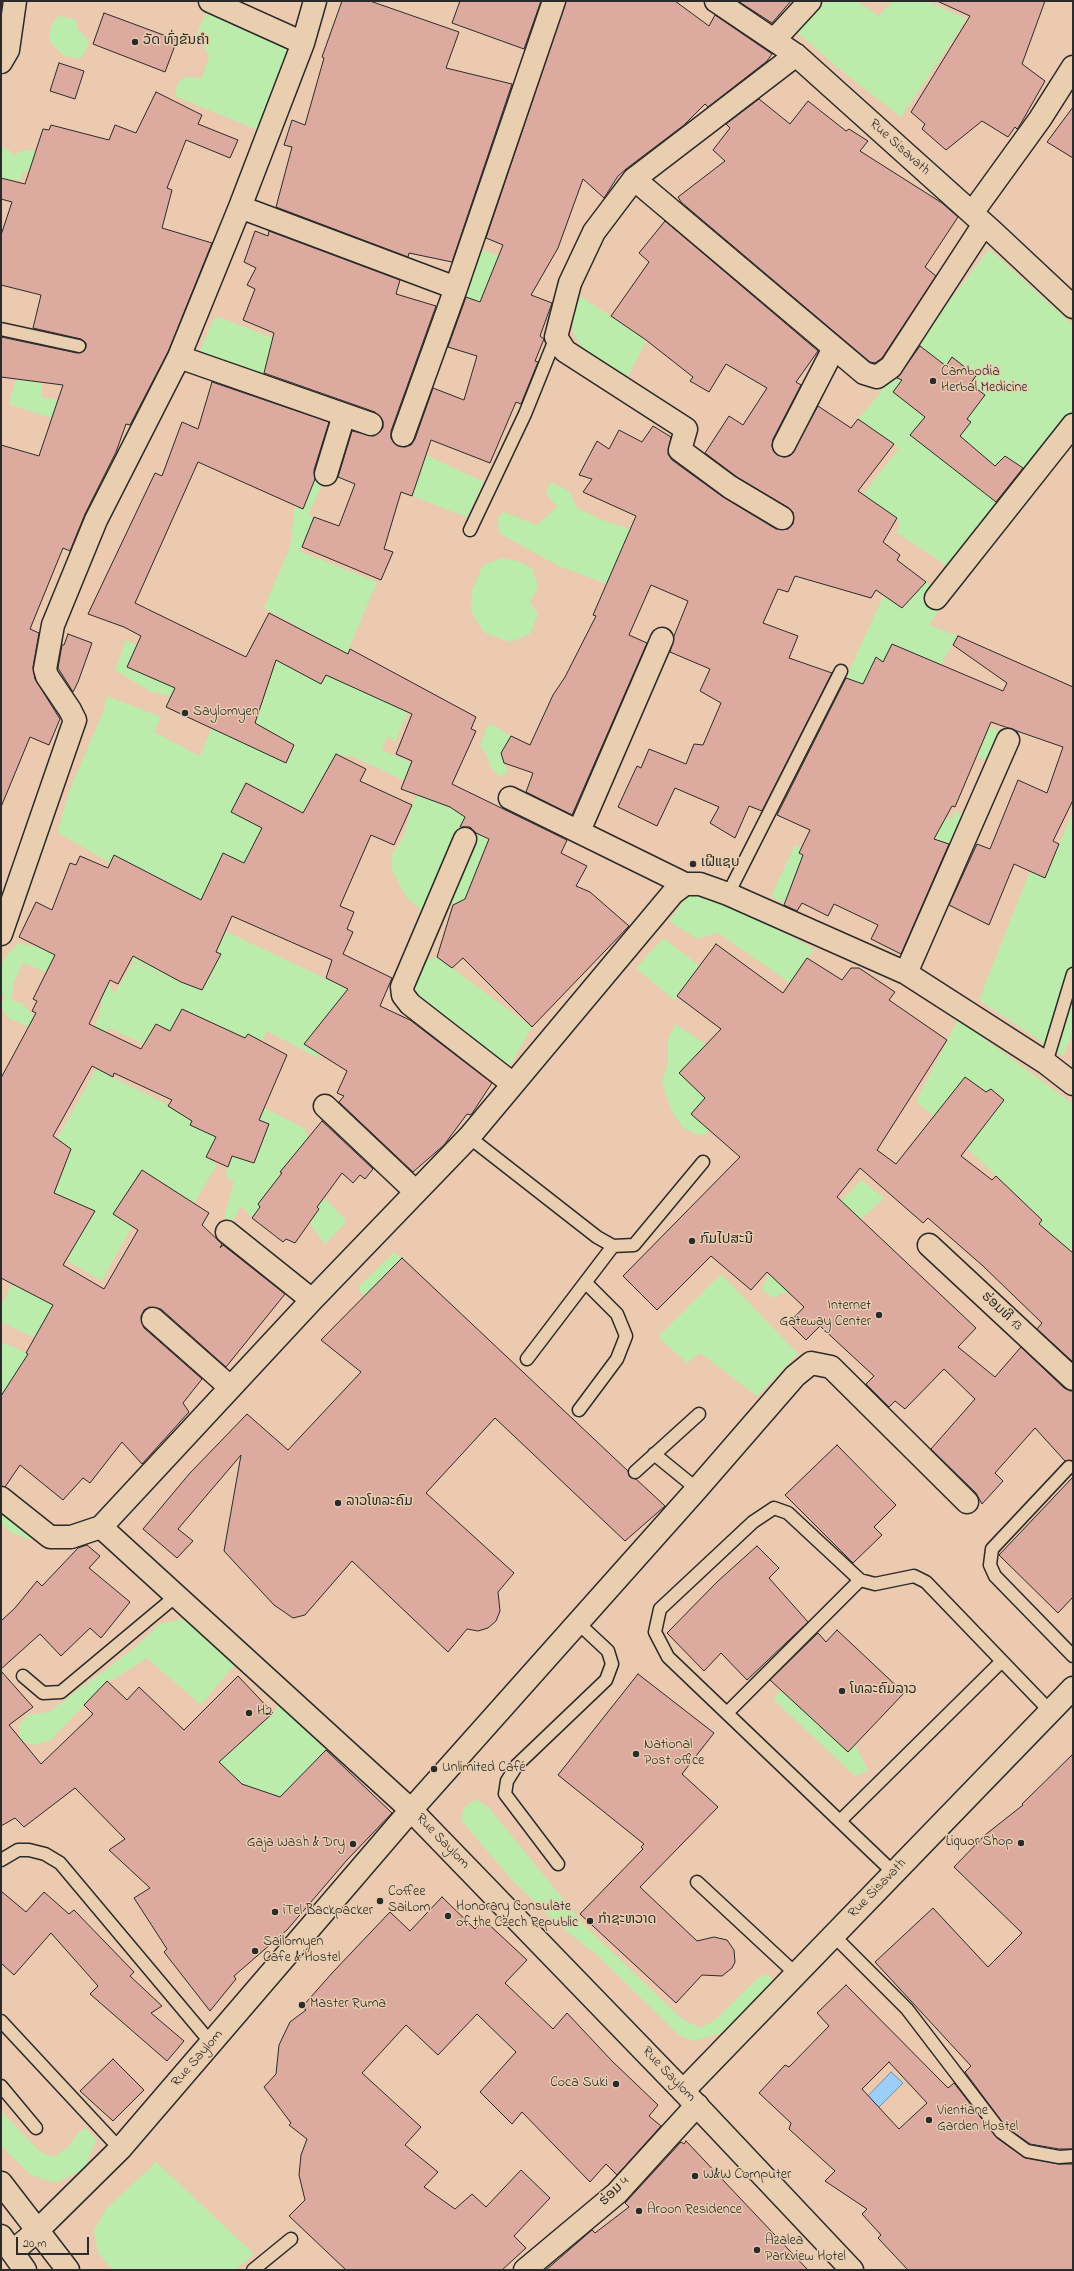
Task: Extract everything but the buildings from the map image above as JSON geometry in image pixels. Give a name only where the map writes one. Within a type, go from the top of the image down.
[{"type":"street","points":[[1,62],[8,50],[14,1]]},
{"type":"street","points":[[210,1],[303,43]]},
{"type":"street","points":[[1,934],[75,720],[70,710],[46,676],[52,625],[96,520],[179,357],[240,207],[303,43],[315,1]]},
{"type":"street","points":[[403,435],[456,288],[554,1]]},
{"type":"street","name":"Rue Sisavath","points":[[716,1],[796,55],[978,218],[1073,307]]},
{"type":"street","points":[[774,40],[810,1]]},
{"type":"street","points":[[782,518],[730,487],[680,450],[686,429],[565,351],[556,337],[570,283],[594,232],[634,179],[796,55]]},
{"type":"street","points":[[634,179],[864,373],[877,377],[891,367],[978,218],[1073,67]]},
{"type":"street","points":[[240,207],[456,288]]},
{"type":"street","points":[[784,445],[834,348]]},
{"type":"street","points":[[179,357],[371,424]]},
{"type":"street","points":[[326,474],[344,415]]},
{"type":"street","points":[[936,598],[1073,425]]},
{"type":"street","points":[[579,831],[662,640]]},
{"type":"street","points":[[906,973],[1008,740]]},
{"type":"street","points":[[510,798],[685,884],[700,884],[728,894],[906,973],[1046,1063],[1073,1084]]},
{"type":"street","points":[[465,839],[402,987],[403,995],[410,1004],[513,1084]]},
{"type":"street","points":[[1,1498],[50,1537],[72,1537],[101,1527],[312,1300],[469,1137],[673,893],[685,884]]},
{"type":"street","points":[[325,1106],[416,1192]]},
{"type":"street","points":[[227,1232],[312,1300]]},
{"type":"street","name":"ຮ່ອມທີ 13","points":[[929,1245],[1073,1379]]},
{"type":"street","points":[[154,1319],[230,1387]]},
{"type":"street","points":[[101,1527],[411,1810],[697,1489],[795,1376],[811,1363],[831,1367],[967,1502]]},
{"type":"street","name":"Rue Sisavath","points":[[690,2098],[796,1974],[1073,1688]]},
{"type":"street","name":"Rue Saylom","points":[[7,2244],[38,2230],[120,2149],[212,2044],[411,1810],[690,2098],[852,2270]]},
{"type":"street","name":"ຮ່ອມ 4","points":[[524,2270],[617,2193],[690,2098]]},
{"type":"street","points":[[2,2188],[38,2230],[68,2270]]},
{"type":"street","points":[[7,2244],[25,2270]]},
{"type":"lane","points":[[1,329],[79,346]]},
{"type":"lane","points":[[470,530],[525,414],[556,337]]},
{"type":"lane","points":[[728,894],[841,671]]},
{"type":"lane","points":[[1046,1063],[1073,974]]},
{"type":"lane","points":[[469,1137],[597,1237],[613,1246],[634,1245],[703,1162]]},
{"type":"lane","points":[[527,1359],[613,1246]]},
{"type":"lane","points":[[579,1410],[617,1359],[626,1336],[616,1314],[586,1283]]},
{"type":"lane","points":[[635,1472],[699,1414]]},
{"type":"lane","points":[[654,1454],[697,1489]]},
{"type":"lane","points":[[1069,1467],[992,1549],[990,1565],[995,1576],[1073,1656]]},
{"type":"lane","points":[[894,1873],[668,1657],[655,1632],[660,1609],[753,1522],[774,1508],[788,1513],[860,1580],[875,1584],[914,1576],[926,1582],[1050,1712]]},
{"type":"lane","points":[[727,1713],[860,1580]]},
{"type":"lane","points":[[23,1676],[43,1693],[61,1692],[176,1596]]},
{"type":"lane","points":[[558,1864],[505,1794],[507,1781],[517,1765],[606,1680],[612,1664],[608,1651],[578,1623]]},
{"type":"lane","points":[[840,1821],[1002,1661]]},
{"type":"lane","points":[[1,1860],[18,1850],[30,1850],[45,1854],[60,1863],[212,2044]]},
{"type":"lane","points":[[697,1882],[796,1974]]},
{"type":"lane","points":[[833,1935],[906,2009],[1000,2132],[1027,2151],[1059,2157],[1073,2156]]},
{"type":"lane","points":[[1,2020],[120,2149]]},
{"type":"lane","points":[[1,2086],[36,2128]]},
{"type":"lane","points":[[253,2270],[291,2239]]},
{"type":"green space","points":[[822,1],[857,1],[879,16],[892,1],[926,1],[967,19],[901,117],[838,68],[796,31]]},
{"type":"green space","points":[[207,12],[291,49],[260,131],[175,96],[177,85],[184,77],[202,78],[209,56],[196,35]]},
{"type":"green space","points":[[58,16],[75,19],[79,31],[87,38],[88,47],[80,59],[64,56],[49,41],[51,25]]},
{"type":"green space","points":[[2,147],[11,151],[13,156],[19,152],[27,150],[36,152],[32,172],[24,171],[20,180],[4,179],[1,188]]},
{"type":"green space","points":[[474,246],[499,256],[480,302],[458,295]]},
{"type":"green space","points":[[989,249],[1073,325],[1073,411],[1030,472],[950,568],[896,532],[900,523],[897,518],[863,494],[899,448],[858,419],[872,403]]},
{"type":"green space","points":[[580,296],[647,340],[628,376],[592,357],[580,345],[573,332],[572,316]]},
{"type":"green space","points":[[218,317],[273,338],[280,367],[272,381],[199,353],[213,320]]},
{"type":"green space","points":[[16,379],[42,382],[42,397],[58,400],[52,418],[9,404]]},
{"type":"green space","points":[[426,455],[484,482],[467,517],[412,496]]},
{"type":"green space","points":[[314,480],[322,485],[308,515],[314,517],[299,551],[377,582],[336,679],[408,712],[395,742],[387,737],[382,750],[413,764],[409,776],[403,780],[354,757],[336,754],[302,812],[244,781],[246,783],[232,812],[262,828],[244,863],[223,853],[201,900],[114,855],[110,863],[57,832],[70,789],[104,710],[107,696],[161,717],[154,732],[200,756],[222,703],[228,696],[260,708],[276,660],[321,684],[340,650],[264,608],[290,547],[295,506],[302,509]]},
{"type":"green space","points":[[551,482],[570,492],[577,508],[602,520],[630,529],[607,584],[559,566],[499,533],[498,518],[503,512],[537,525],[557,507],[546,493]]},
{"type":"green space","points":[[503,558],[517,561],[532,568],[538,587],[530,602],[538,614],[530,634],[510,642],[485,633],[471,612],[472,591],[483,565]]},
{"type":"green space","points":[[926,582],[948,596],[929,625],[957,636],[941,665],[892,644],[883,662],[876,658],[867,676],[910,697],[852,695],[840,690],[884,595],[902,608]]},
{"type":"green space","points":[[126,640],[137,645],[127,667],[156,680],[167,658],[178,680],[171,696],[151,692],[115,670]]},
{"type":"green space","points":[[492,725],[511,736],[501,753],[508,772],[500,777],[491,768],[487,755],[480,746],[487,726]]},
{"type":"green space","points":[[989,727],[1006,733],[988,760],[977,757]]},
{"type":"green space","points":[[436,782],[430,800],[450,807],[465,817],[461,827],[489,839],[479,861],[513,880],[453,905],[446,874],[432,903],[422,911],[406,897],[393,872],[391,856],[404,836],[412,804],[419,791]]},
{"type":"green space","points":[[955,811],[968,818],[945,868],[932,862],[934,839],[945,817],[952,819]]},
{"type":"green space","points":[[1073,811],[1073,1032],[1063,1056],[979,1000],[1030,871],[1045,878]]},
{"type":"green space","points":[[795,845],[802,848],[799,853],[849,876],[837,898],[793,880],[784,904],[771,896]]},
{"type":"green space","points":[[691,892],[720,896],[814,949],[790,983],[718,933],[697,939],[669,921]]},
{"type":"green space","points":[[225,931],[373,1001],[330,1011],[312,1034],[327,1044],[318,1058],[267,1031],[262,1042],[248,1034],[240,1046],[215,1052],[225,1029],[182,1009],[170,1031],[156,1024],[144,1044],[108,1028],[104,1041],[83,1049],[98,1019],[102,1002],[88,988],[23,963],[13,984],[12,1000],[23,1004],[34,1017],[29,1027],[8,1018],[1,1006],[5,996],[1,994],[1,970],[4,959],[18,943],[38,947],[83,969],[87,967],[109,984],[114,994],[133,962],[194,993],[110,949],[113,946],[181,982],[201,990],[221,954],[216,952]]},
{"type":"green space","points":[[663,938],[700,966],[674,1000],[636,968]]},
{"type":"green space","points":[[437,957],[532,1027],[506,1072],[416,1005],[414,982],[425,960]]},
{"type":"green space","points":[[958,1019],[1073,1104],[1073,1253],[1039,1224],[1042,1220],[967,1148],[1004,1099],[991,1089],[986,1092],[965,1077],[934,1116],[916,1102]]},
{"type":"green space","points":[[675,1024],[706,1044],[679,1073],[705,1098],[710,1130],[702,1136],[683,1128],[671,1110],[662,1081],[668,1063],[668,1039]]},
{"type":"green space","points":[[96,1069],[162,1102],[192,1121],[190,1125],[216,1137],[206,1157],[217,1165],[194,1203],[141,1170],[113,1214],[132,1226],[102,1281],[66,1260],[95,1211],[54,1193],[71,1150],[57,1139]]},
{"type":"green space","points":[[254,1103],[306,1129],[305,1134],[317,1142],[302,1145],[279,1174],[283,1178],[252,1218],[241,1206],[232,1221],[224,1217],[234,1182],[225,1175],[232,1156],[254,1163],[269,1124],[248,1115]]},
{"type":"green space","points":[[861,1180],[884,1198],[861,1219],[790,1294],[784,1292],[773,1298],[762,1290],[766,1279]]},
{"type":"green space","points":[[324,1198],[347,1221],[325,1244],[309,1223],[319,1209],[315,1205]]},
{"type":"green space","points":[[394,1252],[402,1258],[365,1296],[357,1288]]},
{"type":"green space","points":[[721,1274],[798,1354],[757,1396],[700,1353],[687,1363],[658,1337]]},
{"type":"green space","points":[[16,1285],[35,1294],[68,1314],[35,1338],[1,1322],[1,1307],[11,1286]]},
{"type":"green space","points":[[1,1342],[21,1350],[39,1360],[2,1394]]},
{"type":"green space","points":[[1,1504],[31,1534],[30,1540],[12,1533],[1,1524]]},
{"type":"green space","points":[[182,1619],[195,1626],[236,1663],[201,1705],[147,1658],[112,1680],[107,1681],[51,1740],[34,1745],[19,1740],[19,1725],[27,1715],[49,1712],[138,1645],[159,1624]]},
{"type":"green space","points":[[781,1690],[848,1752],[855,1744],[868,1771],[855,1776],[773,1699]]},
{"type":"green space","points":[[279,1704],[326,1750],[280,1797],[240,1783],[207,1751],[226,1756],[273,1713]]},
{"type":"green space","points":[[475,1799],[489,1808],[585,1926],[682,2019],[701,2028],[715,2020],[759,1977],[767,1974],[776,1984],[721,2033],[694,2041],[680,2036],[597,1955],[556,1923],[512,1880],[461,1820],[464,1808]]},
{"type":"green space","points":[[1,2111],[39,2151],[54,2157],[69,2146],[79,2132],[86,2128],[96,2140],[84,2169],[56,2183],[31,2175],[1,2146]]},
{"type":"green space","points":[[156,2162],[254,2254],[235,2270],[113,2270],[98,2253],[94,2231],[106,2209]]},
{"type":"water","points":[[891,2072],[903,2083],[875,2111],[864,2100]]},
{"type":"place","name":"ວັດ ທົ່ງຂັນຄຳ","points":[[135,42]]},
{"type":"place","name":"Cambodia Herbal Medicine","points":[[933,381]]},
{"type":"place","name":"Saylomyen","points":[[185,713]]},
{"type":"place","name":"ເຝີແຊບ","points":[[693,864]]},
{"type":"place","name":"ກົມໄປສະນີ","points":[[692,1241]]},
{"type":"place","name":"Internet Gateway Center","points":[[879,1315]]},
{"type":"place","name":"ລາວໂທລະຄົມ","points":[[338,1503]]},
{"type":"place","name":"ໂທລະຄົມລາວ","points":[[842,1691]]},
{"type":"place","name":"H2","points":[[249,1713]]},
{"type":"place","name":"National Post office","points":[[636,1754]]},
{"type":"place","name":"Unlimited Café","points":[[434,1769]]},
{"type":"place","name":"Liquor Shop","points":[[1021,1843]]},
{"type":"place","name":"Gaja Wash & Dry","points":[[353,1844]]},
{"type":"place","name":"Coffee SaiLom","points":[[380,1901]]},
{"type":"place","name":"iTel Backpacker","points":[[275,1912]]},
{"type":"place","name":"Honorary Consulate of the Czech Republic","points":[[448,1916]]},
{"type":"place","name":"ກໍາຊະຫວາດ","points":[[590,1921]]},
{"type":"place","name":"Sailomyen Cafe & Hostel","points":[[255,1951]]},
{"type":"place","name":"Master Ruma","points":[[302,2005]]},
{"type":"place","name":"Coca Suki","points":[[616,2084]]},
{"type":"place","name":"Vientiane Garden Hostel","points":[[929,2120]]},
{"type":"place","name":"W&W Computer","points":[[695,2176]]},
{"type":"place","name":"Aroon Residence","points":[[639,2211]]},
{"type":"place","name":"Azalea Parkview Hotel","points":[[757,2250]]}]
